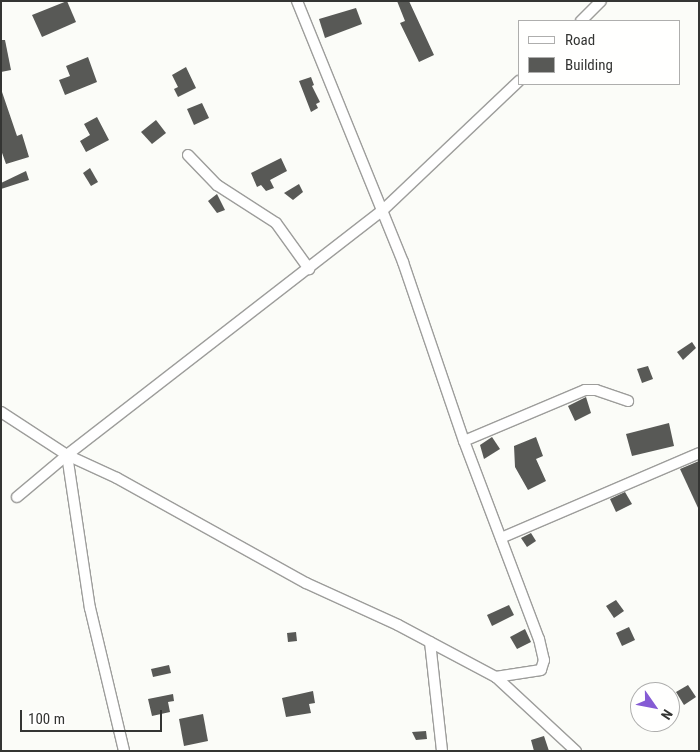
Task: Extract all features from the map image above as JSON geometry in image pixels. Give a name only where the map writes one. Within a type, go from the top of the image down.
[{"type":"street","points":[[297,1],[315,52],[340,101],[403,262],[464,441],[532,618],[544,663],[537,672],[496,677]]},
{"type":"street","points":[[582,20],[600,1]]},
{"type":"street","points":[[17,497],[67,455],[382,211],[518,81]]},
{"type":"street","points":[[188,155],[216,185],[276,223],[309,269]]},
{"type":"street","points":[[464,441],[584,390],[596,390],[628,400]]},
{"type":"street","points":[[1,412],[67,455],[117,478],[306,583],[349,601],[496,677],[576,751]]},
{"type":"street","points":[[501,538],[699,453]]},
{"type":"street","points":[[67,455],[90,608],[117,711],[124,751]]},
{"type":"street","points":[[430,642],[442,751]]},
{"type":"building","points":[[67,1],[76,22],[42,37],[32,15]]},
{"type":"building","points":[[397,1],[409,1],[434,55],[419,62],[400,23],[405,21]]},
{"type":"building","points":[[356,8],[362,24],[325,38],[319,19]]},
{"type":"building","points":[[1,40],[5,40],[11,70],[1,72]]},
{"type":"building","points":[[88,57],[97,82],[65,95],[59,80],[70,76],[66,66]]},
{"type":"building","points":[[186,67],[196,88],[178,97],[174,89],[178,87],[172,75]]},
{"type":"building","points":[[311,77],[314,85],[312,86],[320,102],[316,104],[318,108],[311,112],[299,81]]},
{"type":"building","points":[[1,89],[17,136],[22,134],[29,157],[6,164],[1,150]]},
{"type":"building","points":[[202,103],[209,118],[194,125],[187,109]]},
{"type":"building","points":[[97,117],[109,140],[86,152],[80,141],[90,135],[84,124]]},
{"type":"building","points":[[156,120],[166,133],[152,144],[141,132]]},
{"type":"building","points":[[281,158],[287,171],[270,180],[274,188],[266,191],[261,185],[257,187],[251,173]]},
{"type":"building","points":[[90,168],[98,182],[91,186],[83,173]]},
{"type":"building","points":[[26,171],[29,180],[1,189],[1,183]]},
{"type":"building","points":[[299,184],[303,192],[293,200],[284,193]]},
{"type":"building","points":[[217,194],[225,210],[217,213],[208,201]]},
{"type":"building","points":[[692,342],[696,348],[683,360],[677,352]]},
{"type":"building","points":[[648,366],[653,379],[642,383],[637,369]]},
{"type":"building","points":[[586,397],[591,413],[575,421],[568,406]]},
{"type":"building","points":[[669,423],[674,446],[632,456],[626,434]]},
{"type":"building","points":[[492,437],[500,449],[484,459],[480,445]]},
{"type":"building","points":[[536,437],[543,456],[536,459],[546,481],[528,490],[515,467],[514,446]]},
{"type":"building","points":[[699,461],[699,510],[680,469]]},
{"type":"building","points":[[625,492],[632,504],[616,512],[610,499]]},
{"type":"building","points":[[531,533],[536,541],[527,547],[521,538]]},
{"type":"building","points":[[616,600],[624,611],[614,618],[606,606]]},
{"type":"building","points":[[509,605],[514,615],[492,626],[487,615]]},
{"type":"building","points":[[629,627],[635,640],[622,646],[616,633]]},
{"type":"building","points":[[525,629],[531,642],[517,649],[510,637]]},
{"type":"building","points":[[296,632],[297,641],[288,642],[287,633]]},
{"type":"building","points":[[169,665],[171,673],[153,677],[151,669]]},
{"type":"building","points":[[688,685],[696,697],[684,705],[680,698],[680,690]]},
{"type":"building","points":[[313,691],[315,703],[309,704],[311,713],[286,717],[282,698]]},
{"type":"building","points":[[173,694],[174,701],[168,702],[170,712],[152,716],[148,699]]},
{"type":"building","points":[[203,714],[208,741],[184,746],[179,719]]},
{"type":"building","points":[[426,731],[427,739],[416,740],[412,732]]},
{"type":"building","points":[[544,736],[549,751],[534,751],[531,740]]}]
